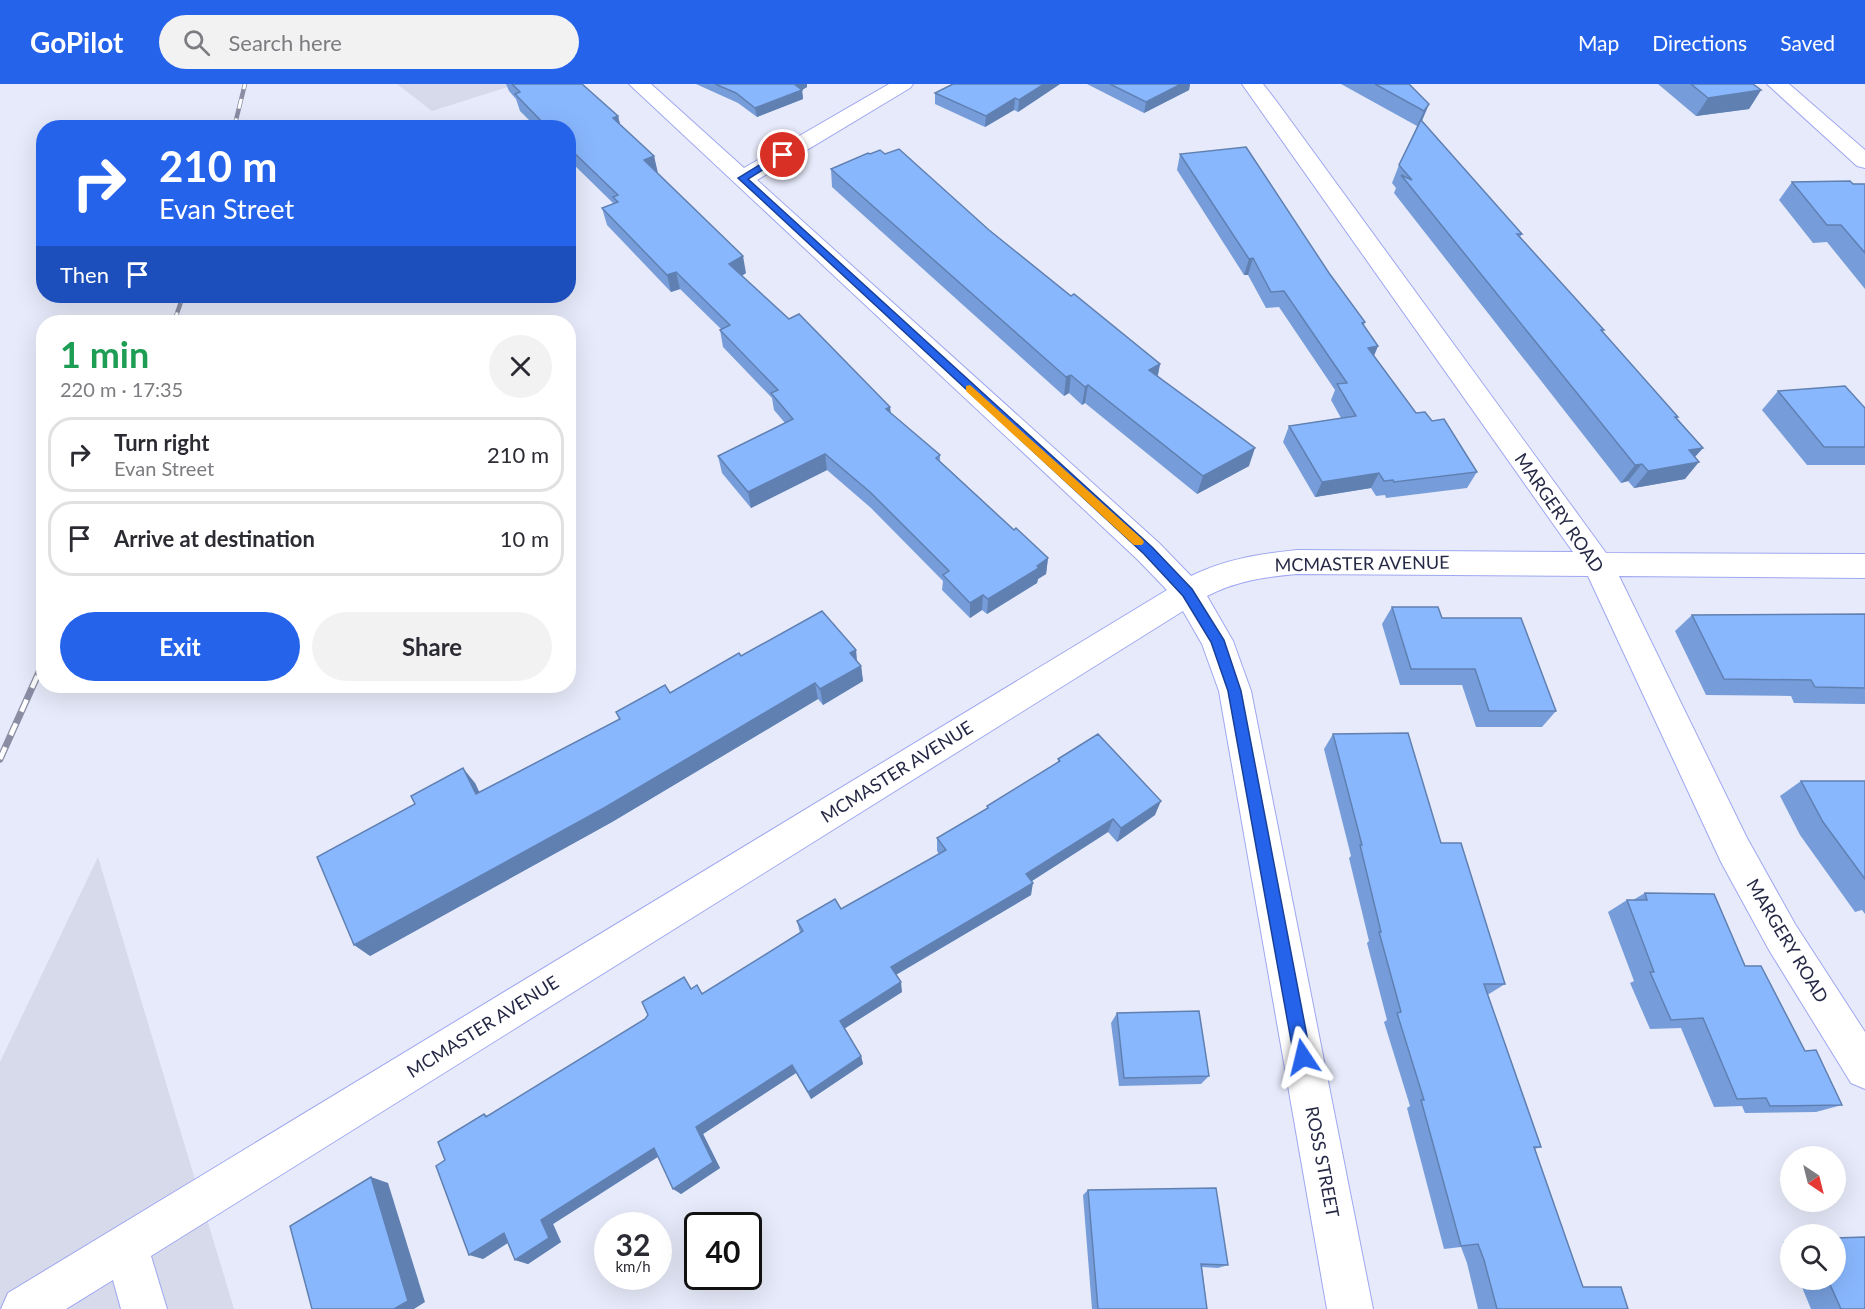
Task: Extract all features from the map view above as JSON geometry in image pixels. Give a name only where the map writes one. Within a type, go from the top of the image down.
[{"type":"street","name":"ROSS STREET","points":[[639,84],[1148,551],[1188,592],[1217,640],[1235,691],[1350,1309]]},
{"type":"street","points":[[742,178],[903,84]]},
{"type":"street","name":"MARGERY ROAD","points":[[1252,84],[1598,564],[1734,850],[1782,938],[1865,1069]]},
{"type":"street","points":[[1777,84],[1865,160]]},
{"type":"street","name":"MCMASTER AVENUE","points":[[24,1309],[1188,592],[1220,575],[1259,566],[1297,562],[1865,566]]},
{"type":"street","points":[[126,1246],[144,1309]]},
{"type":"shaded area","points":[[397,84],[517,84],[432,111]]},
{"type":"shaded area","points":[[98,857],[234,1309],[0,1309],[0,1062]]},
{"type":"building","points":[[512,84],[582,84],[618,116],[613,118],[654,156],[644,160],[743,256],[729,264],[789,319],[799,314],[890,407],[886,409],[940,455],[936,458],[1048,558],[1037,566],[1039,568],[988,599],[983,595],[970,603],[943,575],[949,571],[870,492],[825,454],[748,492],[718,456],[793,419],[771,393],[778,390],[720,330],[730,325],[676,272],[667,275],[602,208],[618,202],[613,197],[618,195],[576,155],[576,120],[540,120],[515,94],[520,92]]},
{"type":"building","points":[[715,84],[794,84],[802,90],[755,108],[736,93]]},
{"type":"building","points":[[953,84],[1044,84],[1019,100],[1015,98],[986,116],[935,93]]},
{"type":"building","points":[[1110,84],[1181,84],[1146,102]]},
{"type":"building","points":[[1375,84],[1409,84],[1429,104],[1424,111]]},
{"type":"building","points":[[1691,84],[1753,84],[1761,90],[1708,98]]},
{"type":"building","points":[[1421,120],[1522,234],[1517,234],[1604,330],[1601,330],[1678,417],[1675,417],[1703,448],[1689,450],[1699,462],[1648,471],[1642,464],[1635,465],[1401,175],[1412,180],[1399,165]]},
{"type":"building","points":[[1246,147],[1329,273],[1365,322],[1362,323],[1378,346],[1368,348],[1416,413],[1425,412],[1432,421],[1444,419],[1477,472],[1394,482],[1393,480],[1384,481],[1379,473],[1322,482],[1289,426],[1356,416],[1337,384],[1347,383],[1284,291],[1271,292],[1253,258],[1249,259],[1180,154]]},
{"type":"building","points":[[899,149],[989,230],[1071,296],[1074,294],[1160,364],[1149,370],[1255,448],[1203,476],[1088,385],[1085,387],[1071,375],[1066,377],[831,169],[868,153],[880,150],[885,154]]},
{"type":"building","points":[[1850,181],[1853,184],[1865,184],[1865,253],[1841,225],[1827,225],[1792,182]]},
{"type":"building","points":[[1845,386],[1865,408],[1865,447],[1824,447],[1778,391]]},
{"type":"building","points":[[1392,607],[1438,607],[1442,618],[1521,618],[1556,711],[1489,711],[1475,669],[1411,669]]},
{"type":"building","points":[[822,611],[856,650],[850,653],[861,666],[820,689],[815,683],[604,808],[354,945],[317,857],[415,804],[411,796],[463,768],[476,794],[620,719],[616,712],[665,685],[670,693],[739,653],[741,656]]},
{"type":"building","points":[[1865,614],[1865,688],[1815,687],[1811,680],[1724,679],[1692,615]]},
{"type":"building","points":[[1408,733],[1441,843],[1461,843],[1505,984],[1484,984],[1541,1147],[1534,1147],[1583,1287],[1621,1287],[1628,1309],[1497,1309],[1478,1244],[1461,1246],[1421,1100],[1424,1100],[1397,1013],[1401,1012],[1379,932],[1381,932],[1360,845],[1362,845],[1333,734]]},
{"type":"building","points":[[1098,734],[1161,801],[1121,828],[1113,819],[1026,874],[1033,883],[891,967],[901,982],[840,1021],[861,1056],[808,1092],[792,1065],[696,1127],[713,1162],[673,1189],[654,1148],[541,1220],[549,1238],[515,1260],[504,1233],[469,1255],[436,1166],[445,1160],[438,1142],[484,1114],[486,1117],[645,1019],[648,1015],[642,1002],[684,977],[691,989],[697,985],[702,994],[803,931],[797,921],[835,899],[841,909],[946,850],[937,838],[988,808],[987,806],[1060,761],[1058,759]]},
{"type":"building","points":[[1801,781],[1865,781],[1865,879],[1823,822]]},
{"type":"building","points":[[1645,893],[1714,894],[1745,966],[1761,966],[1805,1051],[1816,1050],[1842,1105],[1770,1106],[1766,1098],[1737,1099],[1703,1018],[1671,1020],[1650,972],[1654,972],[1627,900],[1647,900]]},
{"type":"building","points":[[1199,1011],[1209,1076],[1124,1078],[1117,1013]]},
{"type":"building","points":[[371,1177],[408,1301],[394,1309],[312,1309],[290,1226]]},
{"type":"building","points":[[1216,1188],[1228,1265],[1201,1264],[1207,1309],[1098,1309],[1088,1190]]},
{"type":"building","points":[[1865,1237],[1865,1309],[1841,1309],[1832,1290],[1846,1290],[1846,1238]]},
{"type":"railway","points":[[236,120],[245,84]]},
{"type":"railway","points":[[176,315],[181,303]]},
{"type":"railway","points":[[0,759],[36,679]]},
{"type":"slow traffic","points":[[970,389],[1138,542]]},
{"type":"route","points":[[783,155],[742,178],[1148,551],[1188,592],[1217,640],[1235,691],[1303,1057]]}]
